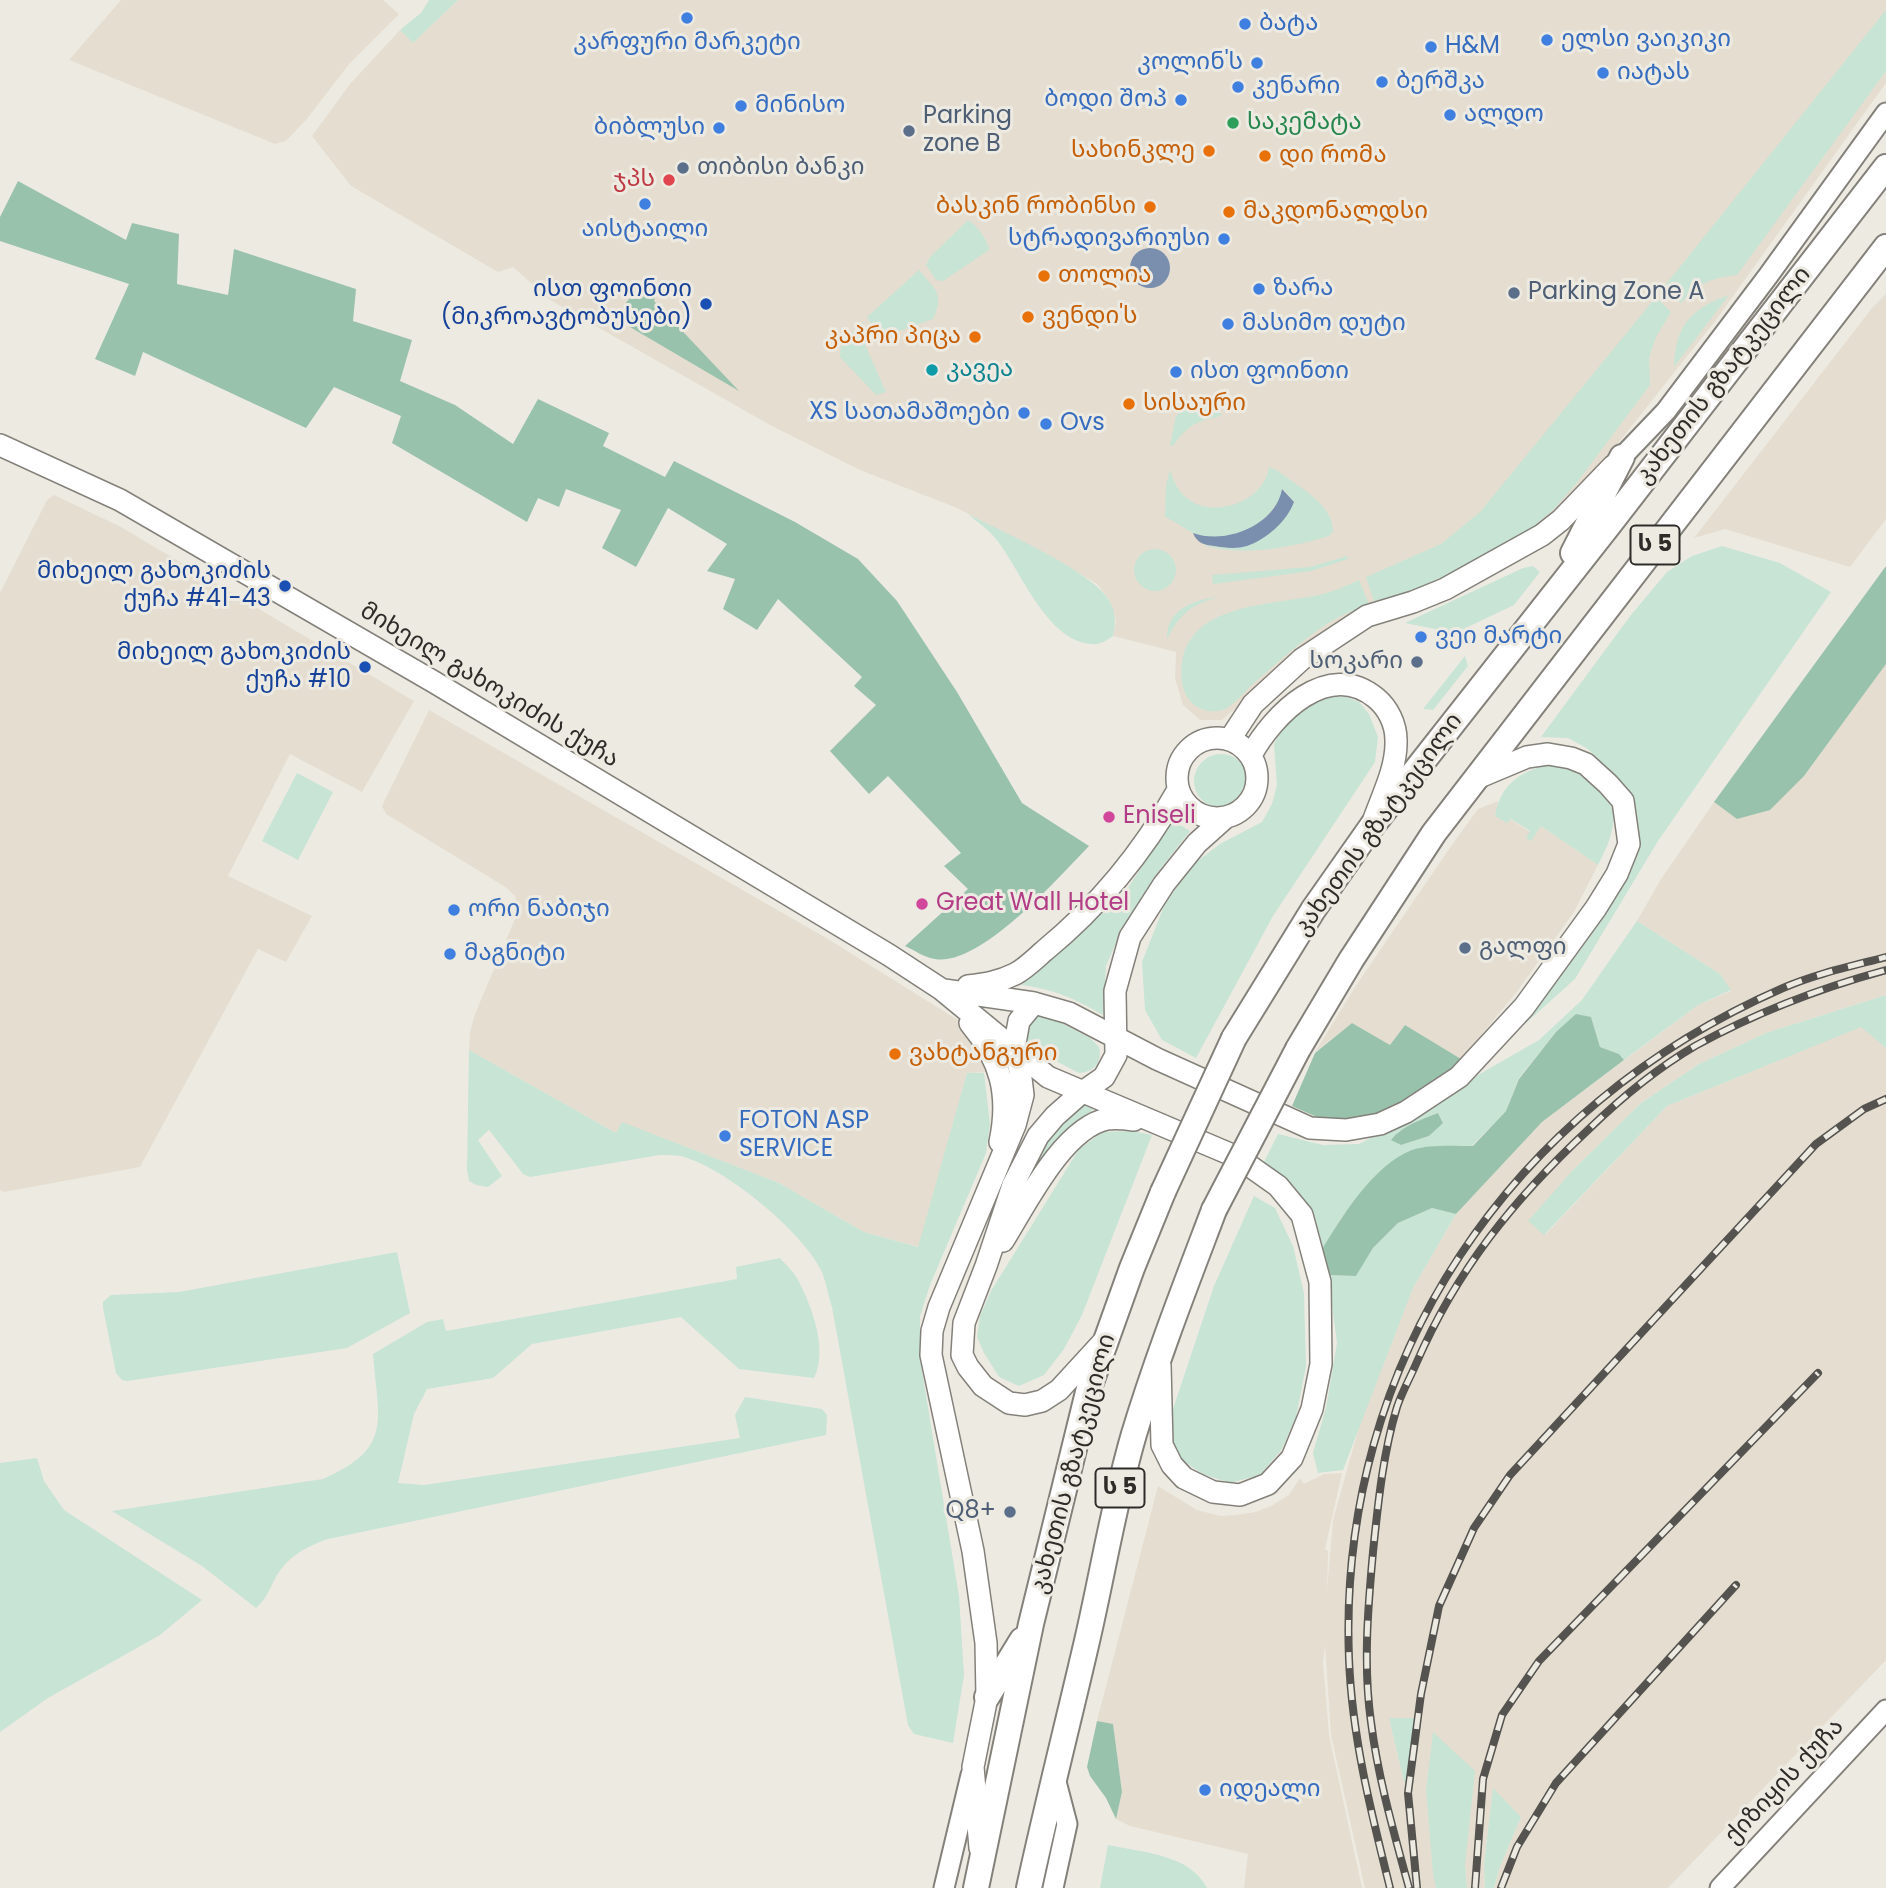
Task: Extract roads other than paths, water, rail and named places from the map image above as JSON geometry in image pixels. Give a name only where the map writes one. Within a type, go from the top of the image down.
[{"type":"highway","name":"კახეთის გზატკეცილი","points":[[976,1888],[1031,1624],[1068,1468],[1104,1340],[1163,1192],[1234,1038],[1313,909],[1372,826],[1886,167]]},
{"type":"highway","name":"კახეთის გზატკეცილი","points":[[1029,1888],[1087,1642],[1115,1506],[1159,1355],[1214,1210],[1298,1049],[1350,960],[1434,833],[1886,247]]},
{"type":"highway","points":[[1835,314],[1886,259]]},
{"type":"highway","points":[[1549,601],[1622,457]]},
{"type":"highway","points":[[987,1697],[1031,1624]]},
{"type":"main road","name":"მიხეილ გახოკიძის ქუჩა","points":[[0,445],[120,500],[434,682],[942,989]]},
{"type":"main road","points":[[1230,739],[1253,704],[1302,659],[1367,616],[1445,589],[1542,535],[1561,520],[1622,457]]},
{"type":"main road","points":[[1251,755],[1274,720],[1308,694],[1336,684],[1357,686],[1374,696],[1385,707],[1393,723],[1396,738],[1394,763],[1372,826]]},
{"type":"main road","points":[[1215,738],[1230,739],[1251,755],[1258,780],[1248,805],[1238,813],[1212,819],[1199,815],[1188,807],[1178,790],[1177,770],[1182,758],[1191,748],[1202,741],[1215,738]]},
{"type":"main road","points":[[942,989],[1034,1003],[1069,1013],[1114,1038],[1310,1128],[1346,1130],[1380,1124],[1406,1112],[1459,1077],[1524,1007],[1571,944],[1617,874],[1629,845],[1623,802],[1586,764],[1548,754],[1527,757],[1477,778]]},
{"type":"main road","points":[[942,989],[996,982],[1007,978],[1018,973],[1066,934],[1116,882],[1160,822],[1178,790]]},
{"type":"main road","points":[[1104,1340],[1059,1390],[1042,1401],[1025,1405],[1009,1404],[983,1386],[962,1355],[964,1323],[1013,1185],[1038,1136],[1055,1116],[1104,1077],[1116,1055],[1115,991],[1130,937],[1164,884],[1197,843],[1225,818]]},
{"type":"main road","points":[[942,989],[1048,1077],[1237,1157],[1278,1186],[1302,1215],[1320,1282],[1321,1364],[1312,1409],[1292,1458],[1268,1483],[1240,1495],[1213,1492],[1184,1478],[1172,1465],[1163,1445],[1159,1355]]},
{"type":"main road","points":[[942,989],[982,1038],[1004,1090],[1002,1135],[992,1180]]},
{"type":"main road","points":[[992,1180],[1015,1125],[1023,1095],[1014,1049],[1019,1021],[1034,1003]]},
{"type":"main road","points":[[986,1266],[1055,1159],[1074,1136],[1089,1126],[1108,1119],[1146,1120]]},
{"type":"main road","name":"კახეთის გზატკეცილი","points":[[982,1864],[973,1767],[987,1697],[986,1643],[973,1551],[931,1355],[932,1331],[939,1307],[992,1180]]},
{"type":"street","points":[[1622,457],[1666,411],[1886,113]]},
{"type":"street","name":"ქიზიყის ქუჩა","points":[[1720,1888],[1886,1710]]},
{"type":"street","points":[[944,1888],[973,1767]]},
{"type":"street","name":"კახეთის გზატკეცილი","points":[[1053,1888],[1067,1824],[1054,1773]]},
{"type":"water","points":[[1150,248],[1164,254],[1170,268],[1164,282],[1150,288],[1136,282],[1130,268],[1136,254]]},
{"type":"water","points":[[1282,489],[1294,502],[1291,509],[1275,528],[1254,543],[1239,548],[1222,547],[1204,544],[1193,533],[1220,536],[1248,529],[1270,513],[1278,502]]},
{"type":"railway","points":[[1390,1888],[1369,1803],[1354,1717],[1349,1659],[1353,1549],[1374,1445],[1410,1346],[1460,1256],[1523,1173],[1599,1101],[1686,1038],[1783,988],[1821,974],[1886,957]]},
{"type":"railway","points":[[1409,1888],[1374,1743],[1367,1680],[1367,1637],[1375,1534],[1388,1442],[1399,1401],[1432,1329],[1469,1266],[1512,1209],[1562,1155],[1639,1084],[1695,1046],[1764,1012],[1812,993],[1886,970]]},
{"type":"railway","points":[[1417,1888],[1408,1793],[1421,1694],[1439,1606],[1474,1528],[1510,1475],[1816,1144],[1864,1109],[1886,1099]]},
{"type":"railway","points":[[1475,1888],[1483,1779],[1502,1715],[1539,1661],[1818,1373]]},
{"type":"railway","points":[[1501,1888],[1517,1847],[1556,1783],[1736,1585]]},
{"type":"place","name":"კარფური მარკეტი","points":[[687,18]]},
{"type":"place","name":"ბატა","points":[[1245,24]]},
{"type":"place","name":"ელსი ვაიკიკი","points":[[1547,40]]},
{"type":"place","name":"H&M","points":[[1431,47]]},
{"type":"place","name":"კოლინ'ს","points":[[1257,63]]},
{"type":"place","name":"იატას","points":[[1603,73]]},
{"type":"place","name":"ბერშკა","points":[[1382,82]]},
{"type":"place","name":"კენარი","points":[[1238,87]]},
{"type":"place","name":"ბოდი შოპ","points":[[1181,100]]},
{"type":"place","name":"მინისო","points":[[741,106]]},
{"type":"place","name":"ალდო","points":[[1450,115]]},
{"type":"place","name":"საკემატა","points":[[1233,123]]},
{"type":"place","name":"ბიბლუსი","points":[[719,128]]},
{"type":"place","name":"Parking zone B","points":[[909,131]]},
{"type":"place","name":"სახინკლე","points":[[1209,151]]},
{"type":"place","name":"დი რომა","points":[[1265,156]]},
{"type":"place","name":"თიბისი ბანკი","points":[[683,168]]},
{"type":"place","name":"ჯპს","points":[[669,180]]},
{"type":"place","name":"აისტაილი","points":[[645,204]]},
{"type":"place","name":"ბასკინ რობინსი","points":[[1150,207]]},
{"type":"place","name":"მაკდონალდსი","points":[[1229,212]]},
{"type":"place","name":"სტრადივარიუსი","points":[[1224,239]]},
{"type":"place","name":"თოლია","points":[[1044,276]]},
{"type":"place","name":"ზარა","points":[[1259,289]]},
{"type":"place","name":"Parking Zone A","points":[[1514,293]]},
{"type":"place","name":"ისთ ფოინთი (მიკროავტობუსები)","points":[[706,304]]},
{"type":"place","name":"ვენდი'ს","points":[[1028,317]]},
{"type":"place","name":"მასიმო დუტი","points":[[1228,324]]},
{"type":"place","name":"კაპრი პიცა","points":[[975,337]]},
{"type":"place","name":"კავეა","points":[[932,370]]},
{"type":"place","name":"ისთ ფოინთი","points":[[1176,372]]},
{"type":"place","name":"სისაური","points":[[1129,404]]},
{"type":"place","name":"XS სათამაშოები","points":[[1024,413]]},
{"type":"place","name":"Ovs","points":[[1046,424]]},
{"type":"place","name":"მიხეილ გახოკიძის ქუჩა #41-43","points":[[285,586]]},
{"type":"place","name":"ვეი მარტი","points":[[1421,637]]},
{"type":"place","name":"სოკარი","points":[[1417,662]]},
{"type":"place","name":"მიხეილ გახოკიძის ქუჩა #10","points":[[365,667]]},
{"type":"place","name":"Eniseli","points":[[1109,817]]},
{"type":"place","name":"Great Wall Hotel","points":[[922,904]]},
{"type":"place","name":"ორი ნაბიჯი","points":[[454,910]]},
{"type":"place","name":"გალფი","points":[[1465,948]]},
{"type":"place","name":"მაგნიტი","points":[[450,954]]},
{"type":"place","name":"ვახტანგური","points":[[895,1054]]},
{"type":"place","name":"FOTON ASP SERVICE","points":[[725,1136]]},
{"type":"place","name":"Q8+","points":[[1010,1512]]},
{"type":"place","name":"იდეალი","points":[[1205,1790]]}]
